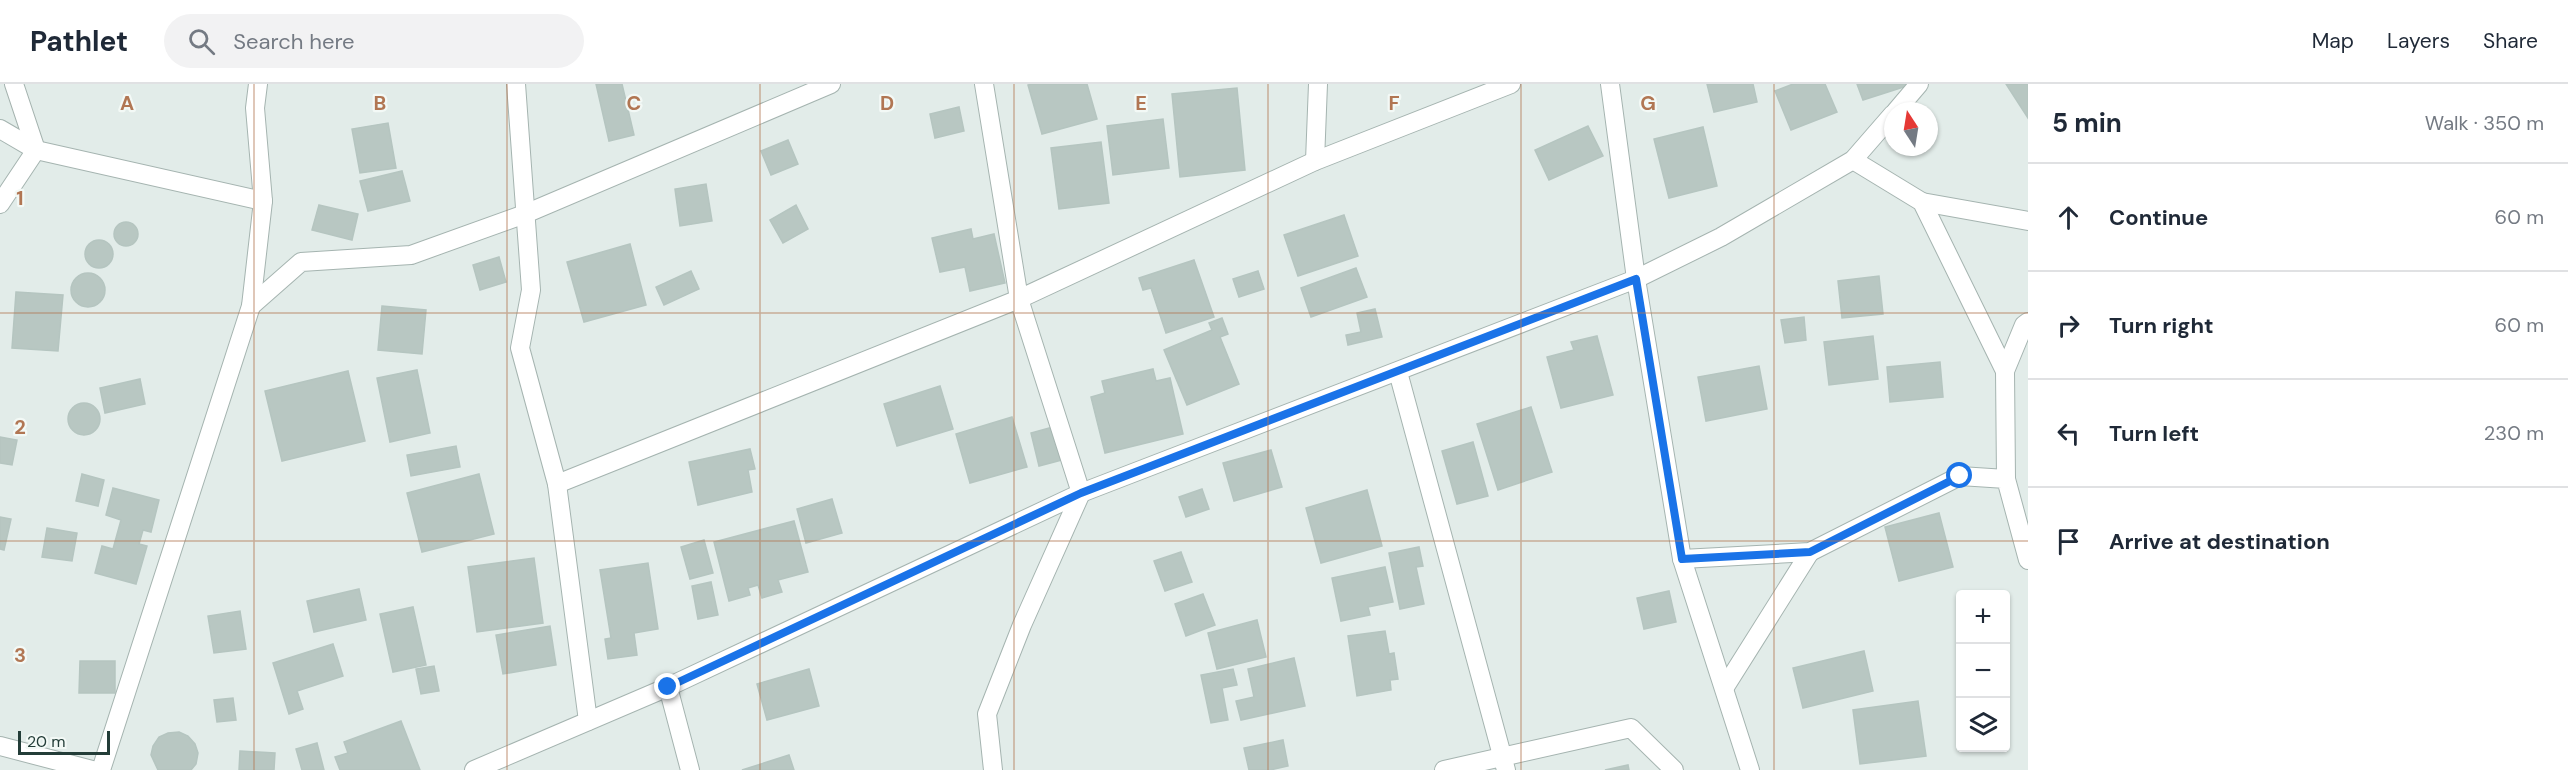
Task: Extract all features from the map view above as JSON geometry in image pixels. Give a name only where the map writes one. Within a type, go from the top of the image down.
[{"type":"street","points":[[14,84],[36,150]]},
{"type":"street","points":[[101,770],[251,306],[263,201],[255,108],[258,84]]},
{"type":"street","points":[[516,84],[531,290],[520,348],[557,484],[588,721]]},
{"type":"street","points":[[251,306],[301,262],[411,255],[525,214],[831,84]]},
{"type":"street","points":[[984,84],[1019,300],[1081,493],[1022,625],[987,714],[993,770]]},
{"type":"street","points":[[1315,161],[1318,84]]},
{"type":"street","points":[[557,484],[1019,300],[1315,161],[1511,84]]},
{"type":"street","points":[[1610,84],[1636,279],[1682,559],[1750,770]]},
{"type":"street","points":[[1903,102],[1919,84]]},
{"type":"street","points":[[474,770],[668,687],[1081,493],[1636,279],[1722,237],[1853,160],[1884,124]]},
{"type":"street","points":[[0,129],[36,150],[263,201]]},
{"type":"street","points":[[0,204],[36,150]]},
{"type":"street","points":[[1853,160],[1922,202],[2028,220]]},
{"type":"street","points":[[1922,202],[2005,371]]},
{"type":"street","points":[[2028,322],[2024,325],[2005,371],[2006,479],[2028,560]]},
{"type":"street","points":[[1398,372],[1505,763]]},
{"type":"street","points":[[1682,559],[1810,552],[1960,476],[2006,479]]},
{"type":"street","points":[[1725,687],[1810,552]]},
{"type":"street","points":[[668,687],[690,770]]},
{"type":"street","points":[[1444,770],[1505,763],[1631,728],[1674,770]]},
{"type":"street","points":[[0,746],[92,770]]},
{"type":"building","points":[[596,84],[622,84],[634,135],[609,141]]},
{"type":"building","points":[[1087,84],[1097,119],[1042,134],[1028,85]]},
{"type":"building","points":[[1707,84],[1753,84],[1757,102],[1714,112]]},
{"type":"building","points":[[1793,84],[1825,84],[1837,112],[1791,130],[1775,91]]},
{"type":"building","points":[[1857,84],[1913,84],[1863,100]]},
{"type":"building","points":[[2006,84],[2028,84],[2028,118]]},
{"type":"building","points":[[1237,88],[1245,170],[1180,177],[1172,94]]},
{"type":"building","points":[[959,107],[964,131],[935,138],[930,114]]},
{"type":"building","points":[[1163,119],[1169,168],[1113,175],[1107,126]]},
{"type":"building","points":[[388,123],[396,168],[360,173],[352,129]]},
{"type":"building","points":[[1588,126],[1603,156],[1549,180],[1535,150]]},
{"type":"building","points":[[1703,127],[1717,186],[1669,198],[1654,139]]},
{"type":"building","points":[[788,140],[798,164],[771,175],[761,151]]},
{"type":"building","points":[[1101,142],[1109,203],[1059,209],[1051,148]]},
{"type":"building","points":[[402,171],[410,201],[368,211],[360,181]]},
{"type":"building","points":[[706,184],[712,221],[680,226],[675,189]]},
{"type":"building","points":[[319,205],[358,214],[352,240],[312,230]]},
{"type":"building","points":[[796,205],[808,229],[783,243],[770,220]]},
{"type":"building","points":[[1344,215],[1358,256],[1298,276],[1284,235]]},
{"type":"building","points":[[126,222],[135,225],[138,234],[135,243],[126,246],[117,243],[114,234],[117,225]]},
{"type":"building","points":[[971,229],[973,239],[994,234],[1005,283],[970,291],[965,267],[940,272],[932,238]]},
{"type":"building","points":[[99,240],[109,244],[113,254],[109,264],[99,268],[89,264],[85,254],[89,244]]},
{"type":"building","points":[[630,244],[646,305],[584,322],[567,262]]},
{"type":"building","points":[[499,257],[506,282],[480,290],[473,265]]},
{"type":"building","points":[[1194,260],[1214,317],[1166,333],[1151,288],[1143,290],[1139,278]]},
{"type":"building","points":[[1356,268],[1367,297],[1311,317],[1301,288]]},
{"type":"building","points":[[691,271],[699,289],[664,305],[656,287]]},
{"type":"building","points":[[1258,271],[1264,289],[1239,297],[1233,279]]},
{"type":"building","points":[[88,273],[100,278],[105,290],[100,302],[88,307],[76,302],[71,290],[76,278]]},
{"type":"building","points":[[1879,276],[1883,314],[1842,318],[1838,281]]},
{"type":"building","points":[[16,292],[63,295],[58,351],[12,348]]},
{"type":"building","points":[[382,306],[426,310],[422,354],[378,350]]},
{"type":"building","points":[[1375,309],[1382,337],[1348,345],[1346,335],[1361,332],[1357,313]]},
{"type":"building","points":[[1804,317],[1806,340],[1785,343],[1781,320]]},
{"type":"building","points":[[1222,318],[1228,334],[1220,337],[1239,384],[1187,405],[1164,350],[1212,330],[1209,323]]},
{"type":"building","points":[[1597,336],[1613,395],[1561,408],[1547,357],[1574,350],[1571,342]]},
{"type":"building","points":[[1873,336],[1878,379],[1829,385],[1824,342]]},
{"type":"building","points":[[1940,362],[1943,397],[1890,402],[1887,367]]},
{"type":"building","points":[[1759,366],[1767,409],[1706,421],[1698,377]]},
{"type":"building","points":[[1153,369],[1156,381],[1170,378],[1183,434],[1105,453],[1091,397],[1105,393],[1102,381]]},
{"type":"building","points":[[417,370],[430,433],[390,442],[377,378]]},
{"type":"building","points":[[348,371],[365,441],[282,461],[265,391]]},
{"type":"building","points":[[140,379],[145,404],[105,413],[100,388]]},
{"type":"building","points":[[940,386],[953,429],[897,446],[884,404]]},
{"type":"building","points":[[84,403],[95,408],[100,419],[95,430],[84,435],[73,430],[68,419],[73,408]]},
{"type":"building","points":[[1531,407],[1552,472],[1498,490],[1477,424]]},
{"type":"building","points":[[1012,417],[1027,467],[970,483],[956,434]]},
{"type":"building","points":[[1053,427],[1062,460],[1039,466],[1031,433]]},
{"type":"building","points":[[0,437],[17,440],[12,465],[0,463]]},
{"type":"building","points":[[1473,442],[1488,496],[1457,504],[1442,451]]},
{"type":"building","points":[[456,446],[460,467],[411,476],[407,455]]},
{"type":"building","points":[[750,449],[755,469],[748,470],[752,492],[698,505],[689,462]]},
{"type":"building","points":[[1271,450],[1282,487],[1234,501],[1223,463]]},
{"type":"building","points":[[82,474],[104,480],[98,506],[76,501]]},
{"type":"building","points":[[479,474],[494,534],[422,552],[407,493]]},
{"type":"building","points":[[113,488],[159,500],[151,532],[143,530],[139,544],[147,546],[136,584],[95,573],[102,546],[113,549],[121,520],[106,515]]},
{"type":"building","points":[[1202,489],[1209,509],[1186,517],[1179,497]]},
{"type":"building","points":[[1367,490],[1382,546],[1321,563],[1306,508]]},
{"type":"building","points":[[832,499],[842,533],[806,543],[797,509]]},
{"type":"building","points":[[1939,513],[1953,567],[1899,581],[1885,527]]},
{"type":"building","points":[[0,517],[11,519],[4,550],[0,549]]},
{"type":"building","points":[[794,521],[808,572],[778,580],[782,592],[762,598],[758,585],[748,588],[750,595],[729,601],[714,542]]},
{"type":"building","points":[[47,528],[77,533],[72,561],[42,557]]},
{"type":"building","points":[[704,540],[713,573],[690,579],[681,547]]},
{"type":"building","points":[[1419,547],[1423,566],[1416,567],[1424,604],[1400,609],[1389,553]]},
{"type":"building","points":[[1181,552],[1192,582],[1165,591],[1154,561]]},
{"type":"building","points":[[534,558],[543,623],[477,632],[468,567]]},
{"type":"building","points":[[648,563],[658,629],[634,633],[637,655],[608,659],[605,639],[611,638],[600,570]]},
{"type":"building","points":[[1385,567],[1393,602],[1368,607],[1370,615],[1341,621],[1332,578]]},
{"type":"building","points":[[711,582],[718,615],[698,619],[692,586]]},
{"type":"building","points":[[359,589],[366,620],[314,632],[307,601]]},
{"type":"building","points":[[1669,591],[1676,622],[1644,629],[1637,598]]},
{"type":"building","points":[[1203,594],[1215,625],[1186,636],[1175,604]]},
{"type":"building","points":[[413,607],[426,665],[393,672],[380,614]]},
{"type":"building","points":[[240,611],[246,649],[214,653],[208,616]]},
{"type":"building","points":[[1257,620],[1266,657],[1217,669],[1208,633]]},
{"type":"building","points":[[550,626],[556,665],[503,674],[496,635]]},
{"type":"building","points":[[1385,631],[1389,654],[1394,653],[1398,679],[1390,680],[1391,690],[1357,696],[1348,636]]},
{"type":"building","points":[[333,644],[343,676],[297,691],[303,709],[289,714],[273,663]]},
{"type":"building","points":[[1864,651],[1873,691],[1803,708],[1793,668]]},
{"type":"building","points":[[1294,658],[1305,706],[1241,720],[1236,701],[1254,697],[1248,669]]},
{"type":"building","points":[[80,661],[115,661],[115,693],[79,693]]},
{"type":"building","points":[[434,666],[439,691],[421,694],[416,669]]},
{"type":"building","points":[[809,669],[819,706],[767,720],[757,684]]},
{"type":"building","points":[[1233,669],[1237,685],[1222,688],[1228,720],[1211,723],[1201,675]]},
{"type":"building","points":[[233,698],[236,720],[217,722],[214,700]]},
{"type":"building","points":[[1918,701],[1926,756],[1860,764],[1853,710]]},
{"type":"building","points":[[401,721],[420,770],[340,770],[335,757],[348,753],[344,742]]},
{"type":"building","points":[[179,732],[188,736],[195,744],[198,753],[196,764],[191,770],[158,770],[151,755],[153,746],[159,737]]},
{"type":"building","points":[[1283,740],[1288,766],[1270,770],[1249,770],[1244,748]]},
{"type":"building","points":[[317,743],[324,770],[302,770],[296,749]]},
{"type":"building","points":[[240,751],[275,753],[274,770],[239,770]]},
{"type":"building","points":[[789,755],[794,770],[742,770]]},
{"type":"building","points":[[1628,765],[1629,770],[1605,770]]},
{"type":"route","points":[[668,687],[1081,493],[1636,279],[1682,559],[1810,552],[1960,476]]}]
